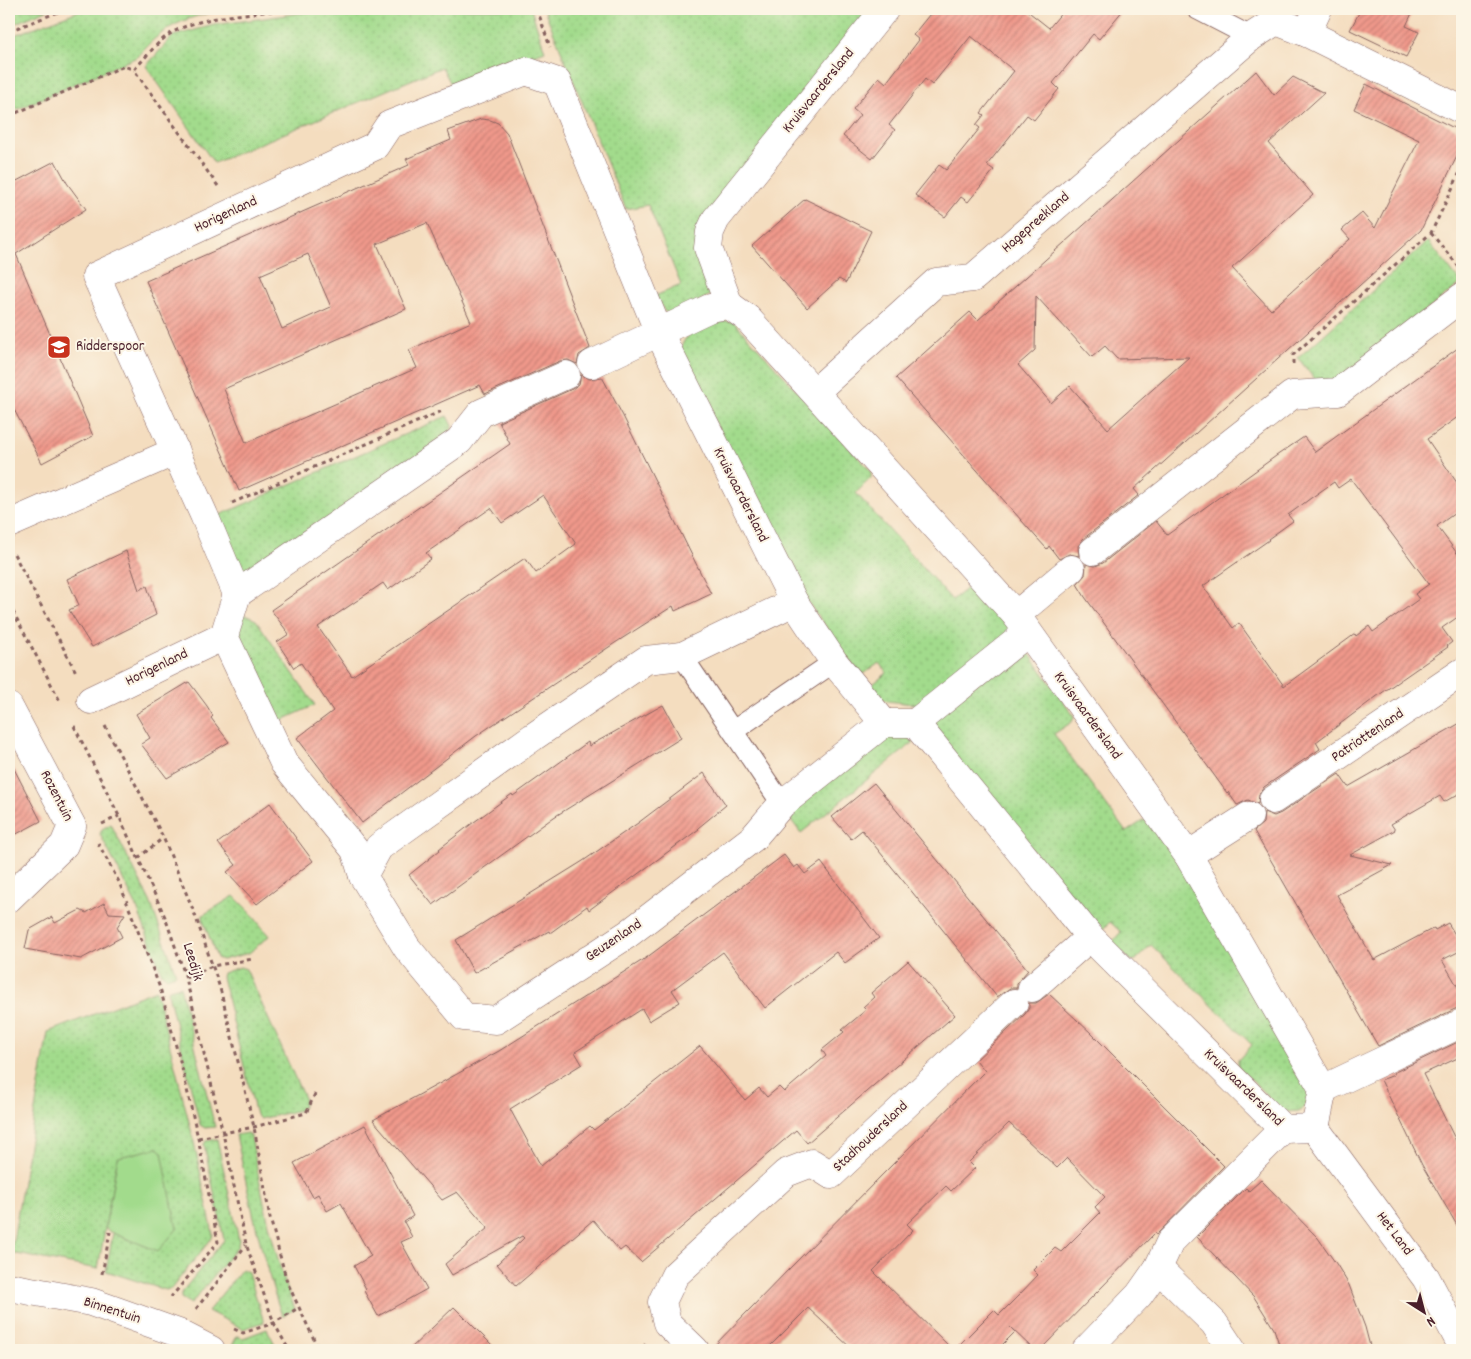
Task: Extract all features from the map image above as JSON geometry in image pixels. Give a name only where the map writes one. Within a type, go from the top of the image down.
[{"type":"street","name":"Kruisvaardersland","points":[[885,9],[716,219],[710,232],[708,248],[729,305],[747,318],[815,392],[1022,624],[1188,855],[1323,1089]]},
{"type":"street","points":[[1307,34],[1318,9]]},
{"type":"street","name":"Hagepreekland","points":[[815,392],[936,282],[973,278],[1251,37],[1276,21],[1307,34],[1462,110]]},
{"type":"street","name":"Kruisvaardersland","points":[[526,71],[558,82],[659,333],[794,602],[834,662],[884,723]]},
{"type":"street","name":"Horigenland","points":[[237,594],[176,451],[96,276],[375,146],[389,125],[526,71]]},
{"type":"street","points":[[1093,551],[1292,395],[1338,392],[1462,297]]},
{"type":"street","points":[[592,364],[710,308],[729,305]]},
{"type":"street","points":[[224,636],[237,594],[459,441],[481,412],[566,376]]},
{"type":"street","points":[[9,524],[176,451]]},
{"type":"street","points":[[884,723],[916,722],[1022,624],[1071,569]]},
{"type":"street","points":[[362,876],[379,847],[533,736],[646,660],[682,656],[794,602]]},
{"type":"street","name":"Horigenland","points":[[91,700],[224,636]]},
{"type":"street","name":"Geuzenland","points":[[224,636],[284,763],[355,850],[362,876],[407,948],[464,1017],[496,1020],[628,934],[753,838],[782,804],[884,723]]},
{"type":"street","name":"Patriottenland","points":[[1273,800],[1462,672]]},
{"type":"street","name":"Rozentuin","points":[[9,707],[72,826],[64,845],[9,898]]},
{"type":"street","name":"Kruisvaardersland","points":[[916,722],[1090,937],[1283,1129],[1315,1128]]},
{"type":"street","points":[[1188,855],[1248,816]]},
{"type":"street","name":"Stadhoudersland","points":[[695,1350],[666,1323],[662,1302],[675,1275],[786,1173],[812,1162],[831,1175],[1023,996],[1090,937]]},
{"type":"street","points":[[1315,1128],[1323,1089],[1462,1023]]},
{"type":"street","name":"Het Land","points":[[1315,1128],[1426,1278],[1462,1346]]},
{"type":"street","points":[[1086,1350],[1139,1295],[1158,1268],[1170,1242],[1283,1129]]},
{"type":"street","points":[[1158,1268],[1214,1323],[1232,1350]]},
{"type":"street","name":"Binnentuin","points":[[9,1287],[91,1302],[178,1334],[211,1350]]},
{"type":"lane","points":[[1197,9],[1251,37]]},
{"type":"lane","points":[[682,656],[782,804]]},
{"type":"lane","points":[[732,732],[834,662]]},
{"type":"path","points":[[9,31],[66,9]]},
{"type":"path","points":[[134,70],[168,35],[188,25],[289,9]]},
{"type":"path","points":[[9,116],[124,66],[134,70],[236,211]]},
{"type":"path","points":[[1292,395],[1293,355],[1431,233],[1462,168]]},
{"type":"path","points":[[1431,233],[1462,272]]},
{"type":"path","points":[[204,515],[450,408],[481,412]]},
{"type":"path","points":[[13,553],[163,837],[194,912],[220,988],[254,1126],[270,1218],[287,1282],[319,1350]]},
{"type":"path","points":[[9,604],[63,706]]},
{"type":"path","name":"Leedijk","points":[[72,723],[165,917],[186,978],[223,1133],[246,1244],[274,1322],[289,1350]]},
{"type":"path","points":[[95,836],[119,882],[160,988],[198,1138],[218,1242],[172,1297]]},
{"type":"path","points":[[138,858],[163,837]]},
{"type":"path","points":[[186,978],[212,966],[253,959]]},
{"type":"path","points":[[198,1138],[306,1113],[315,1094]]},
{"type":"path","points":[[102,1274],[110,1232]]},
{"type":"path","points":[[178,1334],[246,1244]]},
{"type":"green space","points":[[9,9],[49,9],[9,26]]},
{"type":"green space","points":[[84,9],[238,9],[194,17],[182,22],[159,35],[137,57],[9,113],[9,37]]},
{"type":"green space","points":[[330,9],[531,9],[545,51],[452,86],[442,67],[214,163],[146,66],[173,36],[214,25]]},
{"type":"green space","points":[[544,9],[876,9],[698,231],[714,293],[675,314],[665,312],[655,296],[681,285],[648,205],[626,209]]},
{"type":"green space","points":[[1428,241],[1461,283],[1339,381],[1319,385],[1298,358]]},
{"type":"green space","points":[[721,321],[734,322],[871,471],[871,478],[856,493],[952,600],[968,587],[974,586],[1010,626],[1011,632],[922,705],[887,701],[876,697],[869,687],[887,673],[879,663],[861,676],[800,591],[680,353],[685,339],[690,334]]},
{"type":"green space","points":[[447,416],[452,426],[450,437],[252,571],[244,571],[237,568],[213,518]]},
{"type":"green space","points":[[240,613],[256,620],[315,705],[276,723],[237,630]]},
{"type":"green space","points":[[1017,650],[1028,652],[1074,716],[1072,722],[1054,734],[1126,832],[1144,820],[1151,822],[1181,864],[1309,1085],[1309,1103],[1299,1111],[1284,1112],[1238,1067],[1238,1060],[1252,1045],[1151,945],[1136,960],[1130,961],[1111,943],[1121,932],[1110,922],[1100,932],[934,731],[934,718]]},
{"type":"green space","points":[[903,734],[914,742],[801,833],[791,820],[790,815],[879,737]]},
{"type":"green space","points":[[111,824],[150,901],[176,974],[167,977],[162,974],[136,905],[100,834],[102,829]]},
{"type":"green space","points":[[234,896],[250,912],[269,936],[249,953],[222,960],[217,958],[203,920],[203,915]]},
{"type":"green space","points":[[240,967],[246,969],[305,1100],[300,1110],[260,1119],[256,1115],[222,977],[223,973]]},
{"type":"green space","points":[[180,986],[215,1127],[205,1128],[200,1125],[168,993],[169,989]]},
{"type":"green space","points":[[156,990],[194,1142],[213,1234],[212,1238],[171,1289],[165,1290],[106,1271],[113,1233],[158,1250],[117,1161],[98,1269],[11,1253],[48,1032]]},
{"type":"green space","points":[[247,1133],[251,1136],[274,1246],[295,1309],[282,1316],[262,1248],[236,1135]]},
{"type":"green space","points":[[217,1139],[239,1240],[238,1246],[191,1304],[181,1298],[181,1293],[224,1240],[204,1144],[206,1141]]},
{"type":"green space","points":[[157,1148],[162,1152],[177,1229],[158,1251],[110,1232],[105,1228],[119,1157]]},
{"type":"green space","points":[[242,1269],[248,1272],[264,1322],[243,1329],[208,1311]]},
{"type":"green space","points":[[267,1329],[278,1350],[236,1350],[231,1348],[237,1336],[243,1338]]},
{"type":"building","points":[[934,9],[1025,9],[1049,28],[1063,11],[1060,9],[1124,9],[1099,39],[1093,34],[1053,83],[1059,89],[1034,120],[1027,115],[987,165],[994,170],[968,202],[961,197],[945,217],[915,195],[939,165],[946,170],[980,128],[976,125],[984,115],[981,113],[1014,71],[971,36],[932,85],[925,79],[889,125],[895,130],[872,159],[843,136],[860,115],[853,109],[879,77],[886,83],[919,40],[913,35]]},
{"type":"building","points":[[1361,9],[1414,9],[1406,26],[1419,32],[1406,57],[1350,30]]},
{"type":"building","points":[[1256,71],[1274,95],[1293,77],[1324,93],[1269,143],[1313,195],[1232,268],[1271,310],[1350,239],[1342,230],[1362,213],[1375,228],[1419,140],[1354,109],[1366,84],[1462,132],[1462,146],[1421,230],[1134,489],[1139,495],[1083,539],[1078,546],[1079,556],[1069,554],[1059,559],[1049,546],[1047,549],[896,378],[970,312],[978,320]],"holes":[[[1036,296],[1092,357],[1105,346],[1117,359],[1189,357],[1108,429],[1070,386],[1051,403],[1018,365],[1035,350]]]},
{"type":"building","points":[[481,119],[498,123],[507,133],[590,348],[579,355],[577,364],[568,360],[560,361],[485,394],[480,385],[239,491],[146,281],[409,165],[406,159],[451,140],[448,131]],"holes":[[[427,223],[471,322],[409,350],[417,368],[246,443],[224,389],[406,309],[377,244]],[[308,254],[331,307],[282,329],[260,275]]]},
{"type":"building","points":[[55,161],[67,183],[86,209],[16,254],[93,436],[42,463],[9,400],[9,185]]},
{"type":"building","points":[[805,199],[871,231],[846,283],[839,279],[807,308],[752,246]]},
{"type":"building","points":[[1462,345],[1462,414],[1427,439],[1462,490],[1462,508],[1437,526],[1462,560],[1462,614],[1442,628],[1452,642],[1448,647],[1316,742],[1320,749],[1264,787],[1259,794],[1258,804],[1248,800],[1237,805],[1077,584],[1085,575],[1086,564],[1095,566],[1103,563],[1156,521],[1167,535],[1304,437],[1315,452]],"holes":[[[1351,479],[1429,584],[1415,594],[1419,599],[1373,632],[1369,626],[1356,636],[1355,634],[1284,686],[1239,623],[1233,628],[1203,586],[1293,521],[1288,515],[1311,498],[1334,482],[1338,488]]]},
{"type":"building","points":[[581,375],[590,379],[602,377],[711,594],[675,611],[673,606],[615,643],[476,736],[362,823],[297,738],[333,711],[301,663],[294,668],[277,642],[289,634],[271,610],[510,444],[499,422],[572,389],[579,384]],"holes":[[[543,495],[576,544],[536,573],[525,558],[352,676],[318,627],[383,583],[388,590],[431,559],[426,553],[491,508],[502,523]]]},
{"type":"building","points":[[126,551],[139,590],[147,586],[156,615],[92,647],[69,610],[79,605],[67,579]]},
{"type":"building","points":[[189,682],[207,706],[213,716],[211,718],[229,742],[167,778],[141,744],[150,738],[136,714]]},
{"type":"building","points":[[663,705],[681,738],[554,817],[433,905],[409,875],[470,825],[588,742],[589,746]]},
{"type":"building","points":[[1462,722],[1462,792],[1444,802],[1440,796],[1391,824],[1395,830],[1350,855],[1392,865],[1337,895],[1374,960],[1434,928],[1435,930],[1448,923],[1462,946],[1462,950],[1442,960],[1462,994],[1462,1008],[1455,1009],[1378,1046],[1254,831],[1263,823],[1264,812],[1274,816],[1281,813],[1339,774],[1348,787]]},
{"type":"building","points":[[9,759],[41,821],[9,838]]},
{"type":"building","points":[[704,773],[726,805],[699,829],[589,910],[587,906],[550,933],[549,931],[474,973],[456,940],[583,861],[638,823]]},
{"type":"building","points":[[874,783],[1028,970],[1017,983],[1017,988],[1010,988],[997,997],[862,830],[851,839],[832,817]]},
{"type":"building","points":[[270,803],[313,861],[257,904],[227,872],[236,865],[218,843]]},
{"type":"building","points":[[784,855],[794,868],[798,865],[805,874],[821,862],[879,938],[845,963],[836,952],[765,1008],[723,952],[672,990],[680,1002],[649,1021],[642,1009],[575,1052],[582,1064],[510,1109],[541,1166],[590,1126],[594,1130],[700,1046],[745,1100],[759,1088],[767,1097],[779,1087],[784,1092],[826,1056],[822,1050],[866,1010],[863,1007],[874,997],[871,993],[908,961],[955,1015],[807,1143],[796,1130],[641,1262],[625,1247],[620,1251],[593,1220],[516,1286],[497,1264],[524,1238],[522,1236],[452,1275],[445,1264],[488,1228],[457,1192],[442,1200],[373,1120],[499,1051],[646,958]]},
{"type":"building","points":[[104,903],[109,913],[125,914],[117,927],[122,937],[81,959],[25,949],[29,930],[52,917],[55,923],[80,910],[86,913]]},
{"type":"building","points":[[1049,994],[1091,1033],[1224,1166],[1040,1350],[1034,1350],[1010,1327],[1015,1332],[997,1350],[954,1350],[994,1310],[999,1315],[1038,1275],[1033,1270],[1055,1248],[1061,1252],[1100,1213],[1095,1207],[1105,1197],[1067,1158],[1057,1168],[1009,1123],[969,1162],[975,1168],[951,1191],[946,1186],[907,1224],[913,1230],[873,1271],[953,1350],[853,1350],[808,1308],[766,1350],[710,1350],[985,1071],[976,1060],[1025,1014],[1029,1008],[1029,1003],[1036,1003]]},
{"type":"building","points":[[1462,1040],[1462,1056],[1423,1074],[1462,1153],[1462,1234],[1422,1165],[1381,1080]]},
{"type":"building","points":[[365,1125],[413,1216],[404,1222],[412,1237],[401,1242],[427,1289],[378,1316],[364,1291],[366,1289],[354,1266],[371,1256],[341,1203],[327,1211],[318,1194],[313,1197],[294,1163]]},
{"type":"building","points":[[1261,1180],[1318,1238],[1337,1265],[1349,1285],[1365,1327],[1371,1350],[1281,1350],[1274,1329],[1254,1297],[1197,1237],[1246,1188],[1249,1191]]},
{"type":"building","points":[[454,1307],[497,1350],[409,1350]]},
{"type":"place","name":"Ridderspoor","points":[[59,347]]}]
